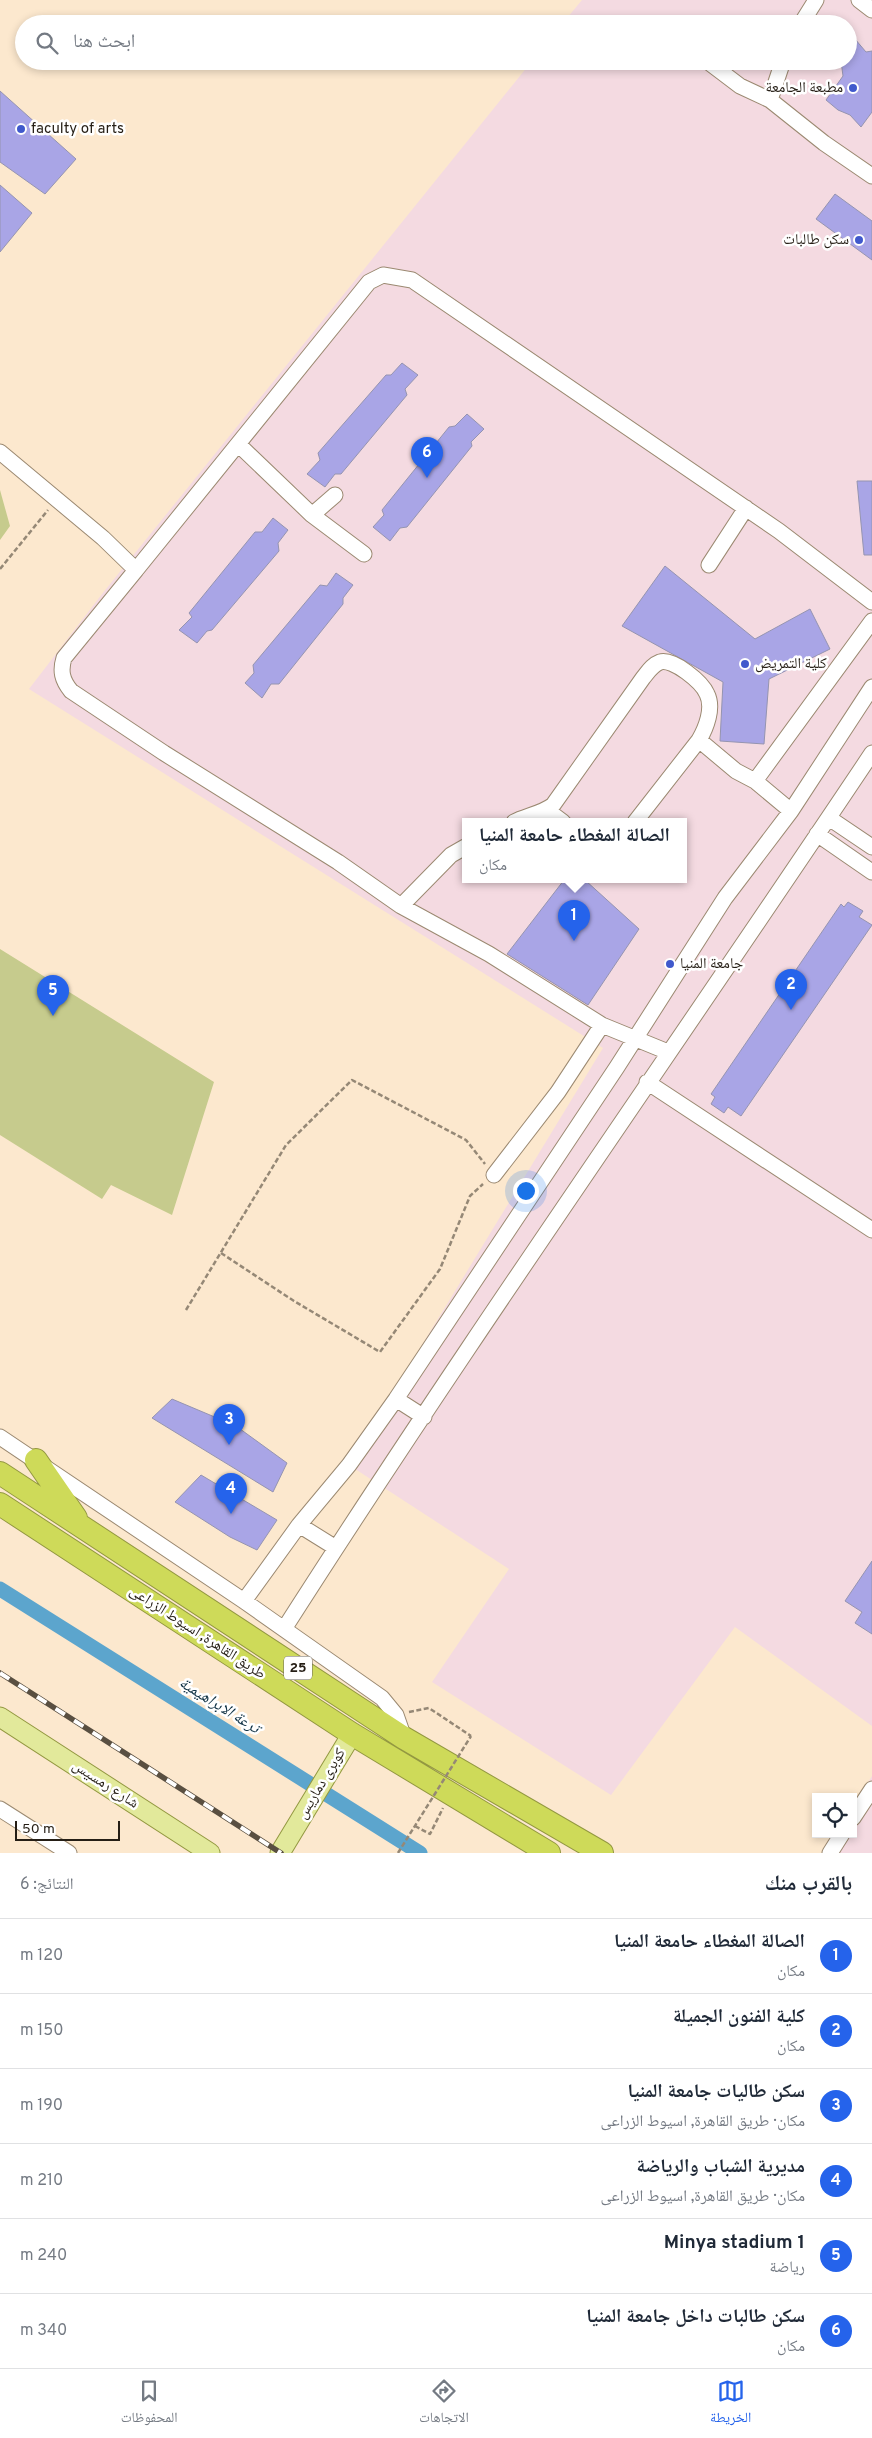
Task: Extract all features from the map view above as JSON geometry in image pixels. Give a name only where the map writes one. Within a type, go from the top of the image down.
[{"type":"highway","points":[[36,1460],[82,1527]]},
{"type":"highway","name":"طريق القاهرة, اسيوط الزراعى","points":[[0,1473],[404,1738],[602,1853]]},
{"type":"highway","name":"طريق القاهرة, اسيوط الزراعى","points":[[0,1504],[352,1734],[549,1853]]},
{"type":"main road","name":"شارع رمسيس","points":[[0,1717],[210,1853]]},
{"type":"main road","name":"كوبرى دماريس","points":[[280,1853],[352,1734]]},
{"type":"street","points":[[807,15],[816,0]]},
{"type":"street","points":[[859,0],[872,10]]},
{"type":"street","points":[[719,70],[740,86],[770,100],[824,144],[872,176]]},
{"type":"street","points":[[770,100],[780,70]]},
{"type":"street","points":[[668,1052],[602,1025],[489,954],[401,906],[338,862],[164,753],[67,686],[61,668],[64,658],[368,282],[383,275],[412,280],[746,508],[872,602]]},
{"type":"street","points":[[238,444],[312,515],[364,554]]},
{"type":"street","points":[[0,452],[136,570]]},
{"type":"street","points":[[312,515],[335,495]]},
{"type":"street","points":[[709,566],[746,508]]},
{"type":"street","points":[[755,781],[872,621]]},
{"type":"street","points":[[522,818],[529,814],[547,810],[553,805],[643,678],[661,662],[670,662],[693,677],[707,694],[709,705],[706,728],[699,740],[637,818]]},
{"type":"street","points":[[244,1601],[300,1525],[349,1465],[396,1399],[635,1039],[726,898],[791,811],[872,687]]},
{"type":"street","points":[[699,740],[736,772],[755,781],[791,811]]},
{"type":"street","points":[[284,1630],[336,1548],[647,1082],[872,753]]},
{"type":"street","points":[[547,810],[558,818]]},
{"type":"street","points":[[829,818],[872,847]]},
{"type":"street","points":[[817,834],[872,872]]},
{"type":"street","points":[[401,906],[451,855],[462,849]]},
{"type":"street","points":[[494,1175],[558,1092],[602,1025]]},
{"type":"street","points":[[647,1082],[872,1230]]},
{"type":"street","points":[[396,1399],[424,1417]]},
{"type":"street","points":[[0,1437],[244,1601],[382,1698],[396,1715],[404,1738]]},
{"type":"street","points":[[300,1525],[336,1548]]},
{"type":"street","points":[[857,1812],[872,1789]]},
{"type":"street","points":[[0,1809],[69,1853]]},
{"type":"street","points":[[830,1853],[839,1838]]},
{"type":"path","points":[[0,569],[56,499]]},
{"type":"path","points":[[186,1310],[286,1145],[352,1080],[466,1140],[494,1175],[470,1196],[440,1269],[380,1352],[294,1301],[221,1253]]},
{"type":"path","points":[[396,1715],[429,1708],[471,1736],[398,1853]]},
{"type":"path","points":[[415,1826],[430,1834],[441,1813]]},
{"type":"shaded area","name":"جامعة المنيا","points":[[582,0],[872,0],[872,1726],[735,1627],[611,1795],[432,1682],[509,1569],[349,1465],[603,1048],[29,689],[102,594],[525,70],[857,70],[857,15],[570,15]]},
{"type":"shaded area","points":[[872,1776],[872,1853],[822,1853],[831,1838],[857,1838],[857,1799]]},
{"type":"green space","points":[[0,490],[10,526],[0,540]]},
{"type":"green space","points":[[0,949],[214,1082],[172,1215],[111,1185],[102,1199],[0,1135]]},
{"type":"building","name":"مطبعة الجامعة","points":[[857,41],[866,52],[872,51],[872,112],[861,127],[850,115],[838,110],[826,100],[843,76],[842,70],[857,70]]},
{"type":"building","name":"faculty of arts","points":[[0,91],[76,159],[45,194],[0,162]]},
{"type":"building","points":[[0,185],[32,213],[0,252]]},
{"type":"building","name":"سكن طالبات","points":[[835,194],[872,221],[872,260],[816,219]]},
{"type":"building","points":[[402,363],[418,375],[405,389],[407,395],[341,474],[335,474],[325,487],[307,474],[320,460],[318,453],[386,375],[391,375]]},
{"type":"building","points":[[467,414],[484,429],[471,442],[472,446],[407,527],[400,528],[390,541],[373,527],[384,515],[382,510],[449,427],[455,426]]},
{"type":"building","points":[[857,481],[872,481],[872,555],[864,555]]},
{"type":"building","points":[[273,518],[288,530],[278,543],[279,551],[212,630],[207,631],[197,643],[179,630],[192,617],[189,613],[255,532],[262,532]]},
{"type":"building","name":"كلية التمريض","points":[[665,566],[755,639],[810,609],[830,649],[769,679],[764,744],[720,741],[723,682],[622,626]]},
{"type":"building","points":[[336,573],[353,585],[343,598],[343,604],[279,684],[271,684],[262,698],[245,683],[254,673],[253,665],[320,585],[327,586]]},
{"type":"building","points":[[562,883],[588,883],[639,929],[588,1005],[507,954]]},
{"type":"building","points":[[848,902],[863,911],[859,917],[872,925],[741,1116],[728,1107],[724,1113],[711,1104],[715,1097],[711,1094],[841,904],[844,907]]},
{"type":"building","points":[[172,1399],[236,1426],[287,1463],[273,1492],[152,1418]]},
{"type":"building","points":[[201,1475],[277,1520],[257,1550],[230,1537],[175,1502]]},
{"type":"building","points":[[872,1561],[872,1634],[855,1623],[862,1612],[845,1601]]},
{"type":"waterway","name":"ترعة الابراهيمية","points":[[0,1589],[420,1853]]},
{"type":"railway","points":[[0,1673],[281,1853]]},
{"type":"place","name":"مطبعة الجامعة","points":[[853,88]]},
{"type":"place","name":"faculty of arts","points":[[21,129]]},
{"type":"place","name":"سكن طالبات","points":[[859,240]]},
{"type":"place","name":"سكن طالبات داخل جامعة المنيا","points":[[427,478]]},
{"type":"place","name":"كلية التمريض","points":[[745,664]]},
{"type":"place","name":"الصالة المغطاء حامعة المنيا","points":[[574,941]]},
{"type":"place","name":"جامعة المنيا","points":[[670,964]]},
{"type":"place","name":"كلية الفنون الجميلة","points":[[791,1010]]},
{"type":"place","name":"Minya stadium 1","points":[[53,1016]]},
{"type":"place","name":"سكن طاليات جامعة المنيا","points":[[229,1445]]},
{"type":"place","name":"مديرية الشباب والرياضة","points":[[231,1514]]}]
